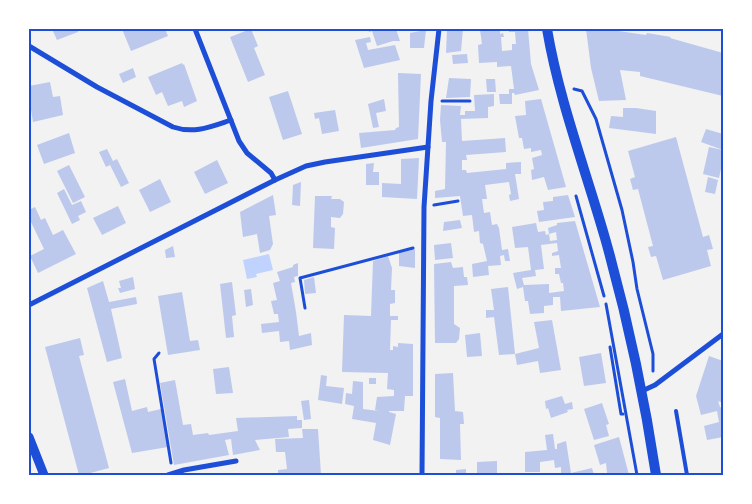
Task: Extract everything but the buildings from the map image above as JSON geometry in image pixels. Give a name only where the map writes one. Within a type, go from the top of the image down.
[{"type":"main road","points":[[547,29],[559,83],[605,238],[632,342],[656,475]]},
{"type":"street","points":[[194,29],[239,141],[247,153],[271,173],[274,180]]},
{"type":"street","points":[[422,475],[423,244],[428,147],[438,29]]},
{"type":"street","points":[[29,46],[97,87],[173,127],[185,131],[194,131],[231,120]]},
{"type":"street","points":[[29,305],[274,180],[306,166],[428,147]]},
{"type":"street","points":[[642,390],[655,385],[723,334]]},
{"type":"street","points":[[29,437],[44,475]]},
{"type":"street","points":[[171,474],[236,461]]},
{"type":"lane","points":[[676,412],[687,475]]},
{"type":"path","points":[[559,83],[582,91],[596,119],[624,218],[634,262],[637,289],[653,354],[652,365]]},
{"type":"path","points":[[442,101],[470,101]]},
{"type":"path","points":[[575,195],[605,300],[637,475]]},
{"type":"path","points":[[433,205],[458,202]]},
{"type":"path","points":[[305,308],[300,278],[417,246]]},
{"type":"path","points":[[610,347],[621,414],[623,414]]},
{"type":"path","points":[[159,353],[154,359],[171,474]]},
{"type":"water","points":[[269,254],[273,270],[256,274],[257,277],[247,279],[243,260]]}]
